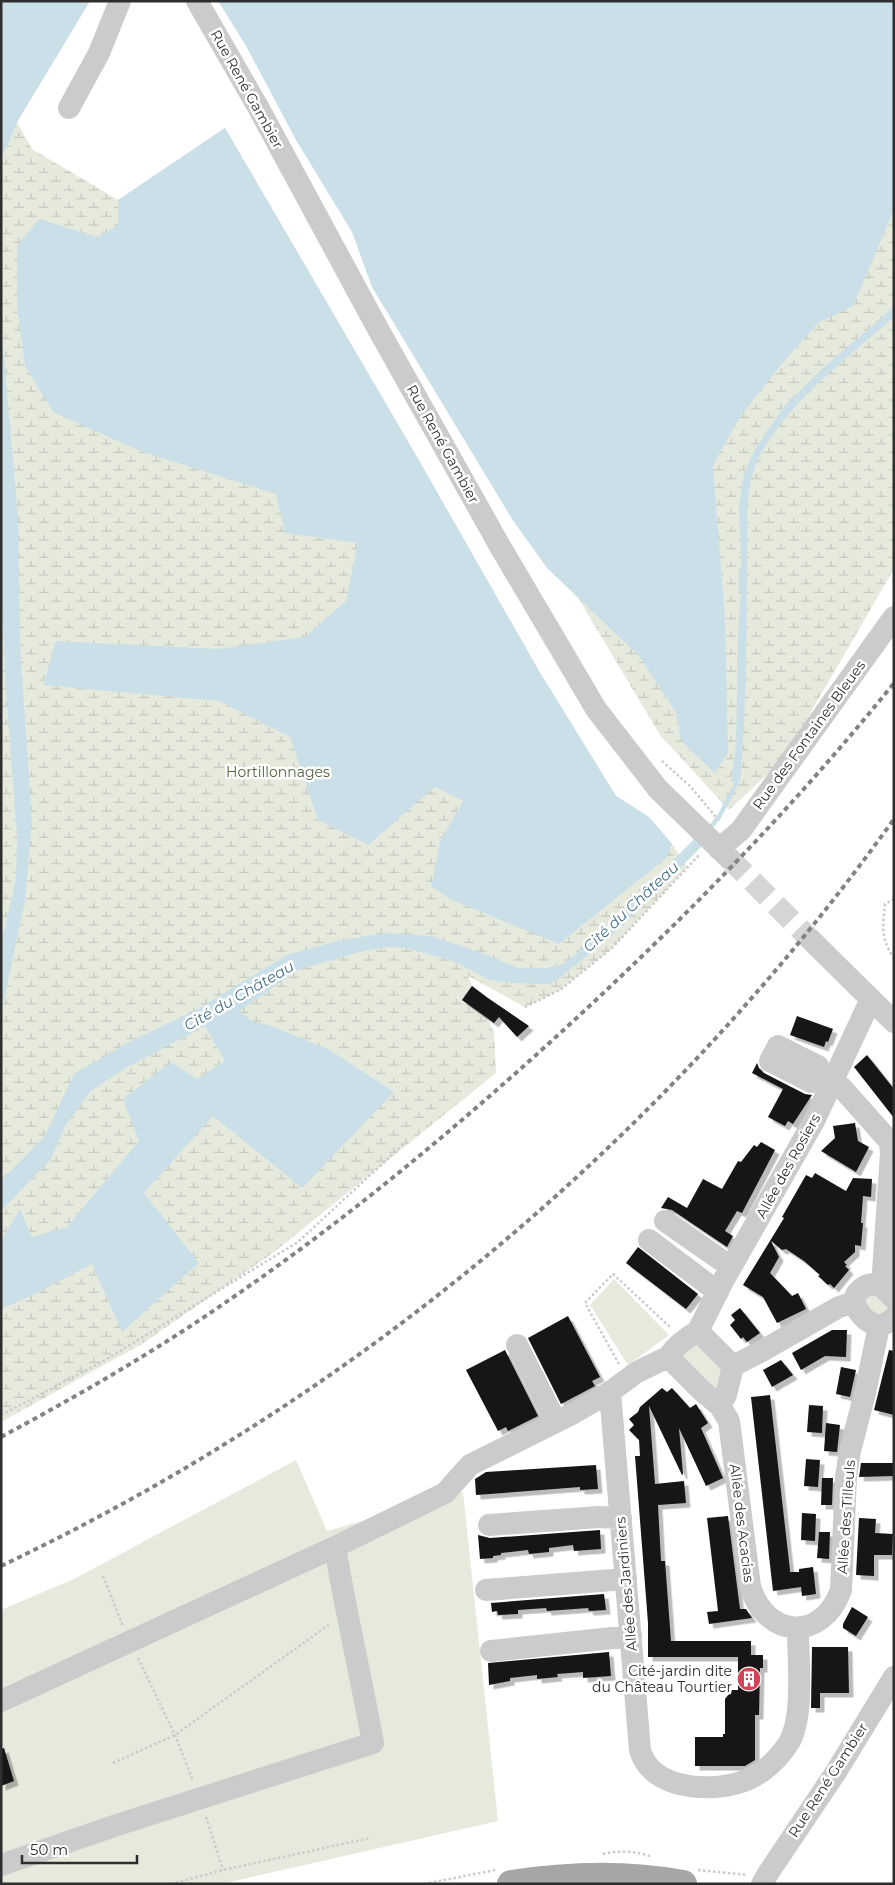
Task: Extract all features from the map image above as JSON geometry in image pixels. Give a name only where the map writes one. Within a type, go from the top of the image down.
[{"type":"main road","points":[[511,1884],[586,1875],[615,1876],[683,1884]]},
{"type":"street","points":[[69,108],[99,53],[120,1]]},
{"type":"street","name":"Rue René Gambier","points":[[197,1],[258,106],[487,523],[564,658],[596,709],[658,788],[720,849]]},
{"type":"street","name":"Rue des Fontaines Bleues","points":[[720,849],[741,830],[894,617]]},
{"type":"street","points":[[812,941],[894,1022]]},
{"type":"street","name":"Allée des Rosiers","points":[[668,1357],[674,1348],[691,1335],[718,1292],[814,1122],[826,1079],[871,999]]},
{"type":"street","points":[[826,1079],[842,1088],[890,1142],[892,1154],[888,1293],[868,1285],[860,1289],[855,1296],[857,1310],[869,1323],[886,1322]]},
{"type":"street","points":[[665,1221],[732,1267]]},
{"type":"street","points":[[650,1240],[718,1292]]},
{"type":"street","points":[[732,1366],[839,1307],[855,1302]]},
{"type":"street","name":"Allée des Tilleuls","points":[[798,1628],[809,1626],[830,1610],[837,1601],[840,1590],[846,1477],[850,1451],[886,1322]]},
{"type":"street","points":[[691,1335],[732,1366]]},
{"type":"street","points":[[518,1345],[556,1422]]},
{"type":"street","points":[[1,1701],[335,1547],[444,1493],[470,1465],[556,1422],[648,1366],[668,1357],[725,1414]]},
{"type":"street","points":[[725,1414],[726,1395],[732,1366]]},
{"type":"street","name":"Allée des Jardiniers","points":[[619,1385],[621,1518],[640,1750],[642,1758],[652,1770],[673,1782],[686,1786],[716,1787],[732,1784],[758,1774],[771,1765],[790,1740],[796,1727],[798,1711],[798,1628]]},
{"type":"street","name":"Allée des Acacias","points":[[725,1414],[753,1597],[758,1606],[770,1618],[787,1627],[798,1628]]},
{"type":"street","points":[[489,1525],[599,1517],[621,1518]]},
{"type":"street","points":[[1,1865],[117,1825],[373,1743],[335,1547]]},
{"type":"street","points":[[486,1590],[626,1579]]},
{"type":"street","points":[[491,1651],[631,1636]]},
{"type":"street","name":"Rue René Gambier","points":[[762,1884],[836,1772],[894,1677]]},
{"type":"path","points":[[525,1007],[560,990],[612,948],[720,849]]},
{"type":"path","points":[[894,899],[885,904],[882,934],[894,958]]},
{"type":"path","points":[[1,1415],[102,1362],[298,1242],[407,1141]]},
{"type":"path","points":[[619,1385],[585,1303],[613,1274],[691,1335]]},
{"type":"path","points":[[103,1576],[130,1642],[175,1735],[200,1799],[223,1870]]},
{"type":"path","points":[[114,1763],[175,1735],[347,1612]]},
{"type":"path","points":[[171,1884],[223,1870],[370,1838]]},
{"type":"green space","name":"Hortillonnages","points":[[1,1],[90,1],[17,122],[32,149],[118,200],[225,128],[417,457],[539,671],[616,796],[649,817],[672,844],[687,867],[612,948],[560,990],[525,1007],[468,976],[494,1032],[496,1073],[273,1253],[142,1344],[1,1422]]},
{"type":"green space","points":[[222,1],[894,1],[894,569],[783,760],[729,810],[660,735]]},
{"type":"green space","points":[[614,1279],[669,1335],[628,1365],[590,1305]]},
{"type":"green space","points":[[868,1293],[891,1306],[883,1322],[864,1305]]},
{"type":"green space","points":[[698,1343],[724,1372],[716,1393],[680,1356]]},
{"type":"green space","points":[[296,1460],[327,1531],[463,1492],[498,1821],[221,1884],[1,1884],[1,1610],[74,1579]]},
{"type":"water","points":[[1,1],[90,1],[17,122],[8,145],[1,156]]},
{"type":"water","points":[[218,1],[894,1],[894,210],[853,306],[818,323],[781,365],[740,417],[713,465],[725,619],[728,753],[715,773],[682,742],[675,711],[640,657],[547,568],[512,519],[372,287],[352,232],[296,140],[246,46]]},
{"type":"water","points":[[225,128],[417,457],[539,671],[616,796],[649,817],[672,844],[666,858],[559,944],[452,900],[431,886],[440,842],[463,801],[435,787],[368,845],[318,820],[290,737],[219,701],[43,685],[56,641],[217,649],[305,637],[346,601],[358,543],[285,533],[276,494],[140,451],[53,412],[25,366],[17,308],[17,246],[39,219],[98,237],[118,225],[118,200]]},
{"type":"water","points":[[894,305],[894,317],[825,377],[793,409],[766,445],[753,471],[747,510],[744,731],[740,782],[731,782],[736,744],[738,634],[742,579],[739,511],[742,482],[747,466],[757,446],[785,405],[826,365],[883,317]]},
{"type":"water","points":[[1,324],[18,517],[20,646],[32,820],[25,901],[1,1014],[1,944],[16,879],[17,836],[6,691],[1,584]]},
{"type":"water","points":[[694,839],[702,846],[619,929],[560,978],[550,984],[512,983],[490,980],[454,962],[439,957],[406,948],[388,947],[363,951],[298,970],[239,1011],[252,1021],[271,1026],[330,1050],[394,1092],[302,1188],[213,1116],[144,1193],[199,1263],[122,1332],[92,1264],[31,1296],[1,1309],[1,1241],[20,1209],[32,1237],[67,1227],[139,1141],[123,1099],[171,1062],[197,1079],[225,1061],[205,1026],[126,1068],[91,1091],[65,1126],[51,1159],[1,1211],[1,1181],[45,1136],[74,1074],[127,1043],[198,1009],[287,955],[341,940],[386,933],[431,936],[482,953],[518,968],[547,968],[563,964],[604,931]]},
{"type":"building","points":[[472,986],[529,1026],[517,1037],[499,1017],[494,1023],[462,1000]]},
{"type":"building","points":[[797,1016],[833,1029],[824,1047],[790,1035]]},
{"type":"building","points":[[867,1055],[894,1089],[894,1118],[854,1067]]},
{"type":"building","points":[[757,1063],[764,1073],[805,1094],[812,1095],[793,1124],[788,1121],[785,1126],[768,1117],[783,1089],[752,1073]]},
{"type":"building","points":[[855,1123],[858,1141],[869,1147],[856,1172],[821,1151],[835,1138],[833,1126]]},
{"type":"building","points":[[761,1142],[775,1150],[742,1213],[737,1211],[725,1231],[733,1236],[727,1247],[672,1210],[661,1208],[668,1197],[687,1208],[703,1179],[722,1189],[738,1161],[741,1162],[754,1145],[757,1147]]},
{"type":"building","points":[[815,1173],[846,1191],[853,1178],[872,1179],[871,1197],[863,1196],[861,1246],[855,1245],[855,1252],[844,1262],[849,1270],[834,1288],[818,1276],[820,1275],[804,1261],[786,1249],[782,1250],[771,1241],[779,1257],[770,1273],[792,1296],[798,1293],[806,1309],[777,1323],[763,1297],[743,1285],[784,1218],[782,1217],[806,1175],[812,1178]]},
{"type":"building","points":[[638,1247],[698,1294],[686,1309],[626,1263]]},
{"type":"building","points":[[740,1308],[760,1333],[747,1342],[743,1337],[741,1339],[730,1325],[735,1320],[731,1315]]},
{"type":"building","points":[[568,1316],[600,1377],[592,1381],[595,1386],[561,1404],[528,1338]]},
{"type":"building","points":[[832,1330],[847,1330],[846,1357],[825,1356],[801,1370],[792,1353]]},
{"type":"building","points":[[505,1350],[538,1416],[508,1431],[506,1427],[498,1431],[466,1370]]},
{"type":"building","points":[[889,1350],[894,1351],[894,1415],[874,1410]]},
{"type":"building","points":[[781,1360],[793,1375],[772,1387],[763,1370]]},
{"type":"building","points":[[841,1367],[856,1370],[850,1397],[836,1394]]},
{"type":"building","points":[[662,1388],[667,1392],[672,1388],[690,1408],[696,1404],[708,1423],[701,1428],[723,1478],[706,1486],[679,1428],[682,1475],[649,1406],[655,1484],[684,1481],[686,1503],[658,1505],[661,1561],[665,1561],[671,1641],[751,1641],[751,1655],[763,1655],[763,1668],[760,1668],[759,1715],[755,1715],[755,1760],[745,1766],[695,1766],[695,1737],[723,1737],[723,1734],[725,1734],[725,1699],[732,1690],[738,1690],[738,1657],[648,1657],[648,1623],[635,1456],[640,1456],[639,1440],[629,1430],[634,1425],[629,1419]]},
{"type":"building","points":[[770,1395],[790,1572],[799,1572],[799,1569],[813,1567],[816,1594],[802,1596],[801,1587],[773,1591],[751,1397]]},
{"type":"building","points":[[809,1405],[823,1406],[822,1433],[807,1432]]},
{"type":"building","points":[[826,1423],[840,1425],[837,1452],[824,1451]]},
{"type":"building","points":[[806,1459],[820,1460],[818,1487],[804,1486]]},
{"type":"building","points":[[861,1463],[894,1463],[894,1476],[859,1477]]},
{"type":"building","points":[[596,1465],[598,1489],[580,1490],[580,1487],[476,1495],[475,1479],[486,1472]]},
{"type":"building","points":[[822,1478],[833,1478],[832,1505],[821,1505]]},
{"type":"building","points":[[802,1513],[816,1514],[815,1541],[801,1540]]},
{"type":"building","points":[[728,1516],[740,1609],[746,1609],[752,1618],[709,1624],[707,1612],[718,1611],[707,1518]]},
{"type":"building","points":[[859,1518],[876,1519],[875,1533],[893,1534],[892,1555],[874,1555],[874,1576],[856,1575]]},
{"type":"building","points":[[600,1530],[601,1549],[574,1551],[573,1545],[549,1548],[549,1552],[529,1554],[528,1550],[501,1553],[501,1555],[493,1556],[493,1558],[480,1559],[478,1535],[490,1538]]},
{"type":"building","points":[[819,1532],[830,1532],[829,1559],[817,1558]]},
{"type":"building","points":[[604,1594],[606,1610],[589,1611],[588,1608],[547,1611],[546,1608],[518,1610],[518,1614],[498,1615],[497,1611],[492,1612],[491,1603]]},
{"type":"building","points":[[852,1607],[868,1617],[856,1636],[843,1628],[843,1624]]},
{"type":"building","points":[[812,1647],[848,1647],[849,1693],[820,1693],[820,1708],[811,1708]]},
{"type":"building","points":[[609,1652],[611,1676],[583,1678],[583,1672],[557,1674],[558,1677],[537,1679],[537,1675],[510,1678],[510,1681],[489,1685],[488,1663]]},
{"type":"building","points":[[4,1748],[14,1781],[1,1786],[1,1749]]},
{"type":"waterway","name":"Cité du Château","points":[[741,569],[741,589]]},
{"type":"waterway","name":"Cité du Château","points":[[709,829],[719,817],[737,779]]},
{"type":"tunnel","points":[[729,858],[812,941]]},
{"type":"railway","points":[[1,1437],[117,1372],[201,1319],[318,1236],[446,1134],[569,1025],[697,902],[818,773],[894,683]]},
{"type":"railway","points":[[1,1566],[132,1498],[259,1423],[380,1339],[495,1249],[605,1151],[708,1047],[804,936],[894,819]]},
{"type":"place","name":"Cité-jardin dite du Château Tourtier","points":[[749,1679]]}]
